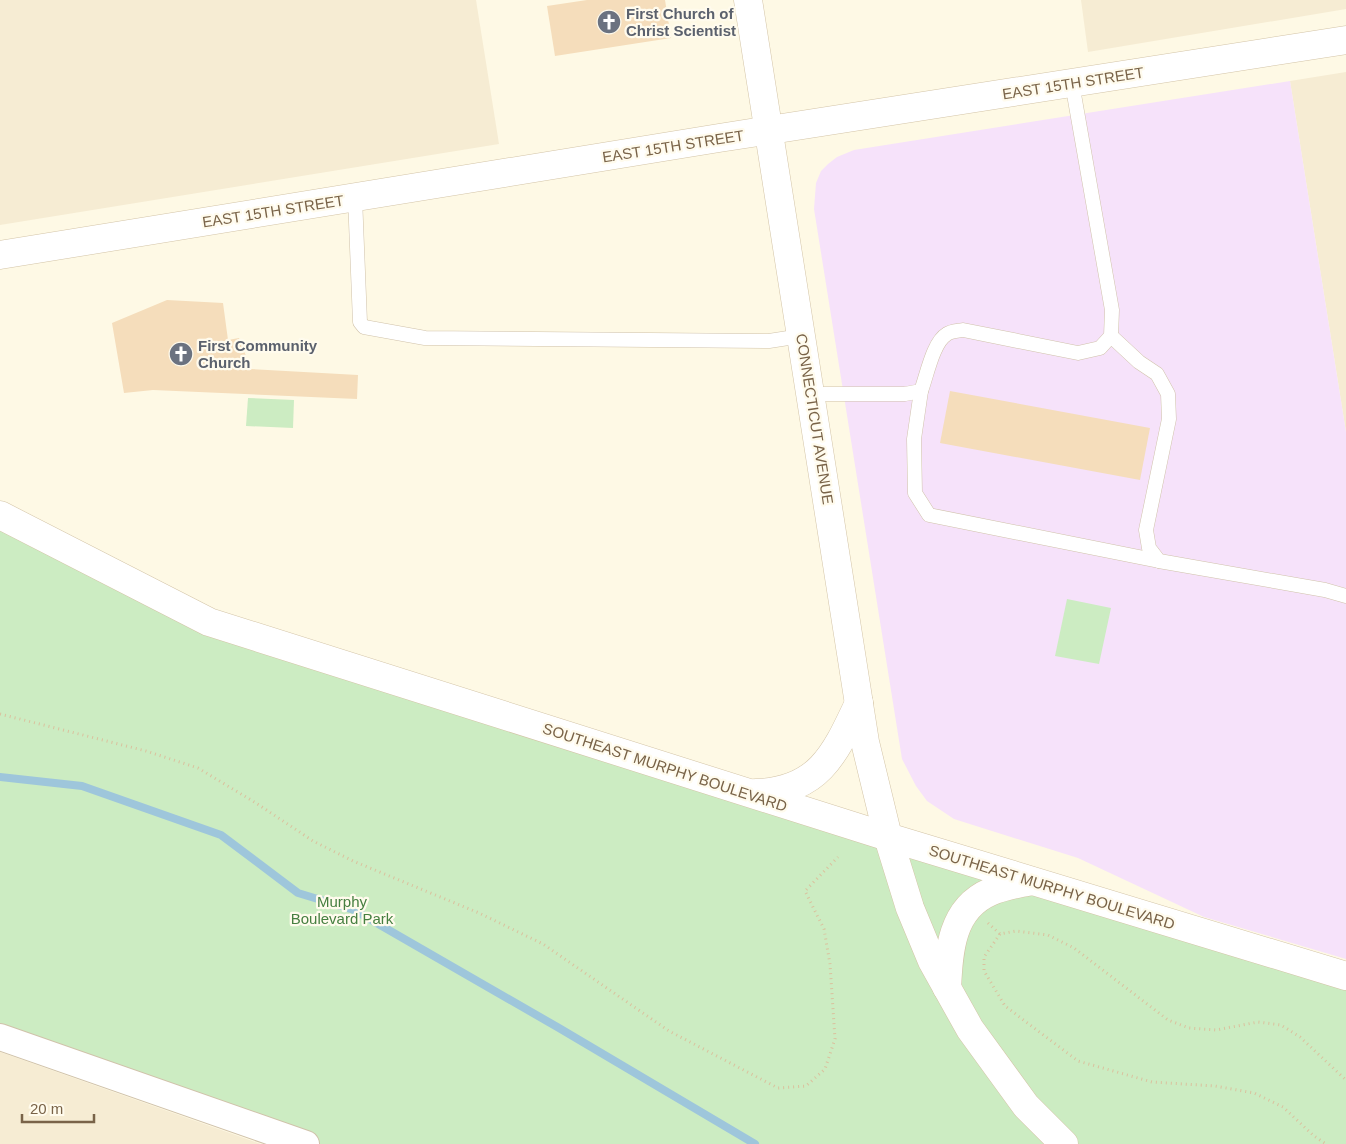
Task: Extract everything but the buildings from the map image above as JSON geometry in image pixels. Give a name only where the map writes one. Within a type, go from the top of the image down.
[{"type":"street","name":"CONNECTICUT AVENUE","points":[[748,0],[865,742],[888,837],[910,908],[932,961],[970,1030],[1026,1106],[1064,1144]]},
{"type":"street","name":"EAST 15TH STREET","points":[[0,255],[1346,40]]},
{"type":"street","name":"SOUTHEAST MURPHY BOULEVARD","points":[[0,516],[210,622],[750,794],[1346,976]]},
{"type":"street","points":[[750,794],[786,790],[810,777],[827,762],[839,746],[859,703]]},
{"type":"street","points":[[947,988],[948,958],[952,938],[964,913],[976,900],[990,891],[1031,881]]},
{"type":"street","points":[[0,1037],[306,1144]]},
{"type":"lane","points":[[1072,83],[1112,310],[1111,336],[1100,348],[1078,353],[963,330],[947,334],[935,349],[921,391],[914,439],[915,493],[929,515],[1159,561],[1325,590],[1346,596]]},
{"type":"lane","points":[[356,197],[360,322],[364,327],[425,338],[769,341],[802,336]]},
{"type":"lane","points":[[1111,336],[1139,362],[1157,374],[1168,394],[1169,419],[1146,530],[1149,548],[1159,561]]},
{"type":"lane","points":[[810,394],[905,394],[921,391]]},
{"type":"path","points":[[0,714],[146,751],[198,768],[256,803],[313,841],[352,861],[479,913],[543,944],[669,1031],[778,1088],[806,1086],[825,1069],[835,1039],[830,964],[824,930],[805,891],[838,857]]},
{"type":"path","points":[[986,921],[1000,934]]},
{"type":"path","points":[[1326,1144],[1314,1136],[1283,1107],[1254,1093],[1215,1086],[1152,1082],[1078,1061],[1005,1006],[984,970],[984,957],[1000,934],[1016,931],[1048,935],[1074,948],[1168,1020],[1189,1028],[1216,1030],[1258,1022],[1281,1025],[1300,1037],[1346,1080]]},
{"type":"shaded area","points":[[0,0],[476,0],[499,144],[0,225]]},
{"type":"shaded area","points":[[1081,0],[1346,0],[1346,9],[1088,52]]},
{"type":"shaded area","points":[[1346,72],[1346,432],[1290,81]]},
{"type":"shaded area","points":[[1290,81],[1346,432],[1346,959],[1204,917],[1078,858],[954,819],[927,801],[916,786],[902,759],[814,209],[816,183],[821,171],[837,157],[854,150]]},
{"type":"shaded area","points":[[0,1052],[261,1144],[0,1144]]},
{"type":"green space","points":[[248,398],[294,400],[293,428],[246,426]]},
{"type":"green space","name":"Murphy Boulevard Park","points":[[0,515],[210,622],[1346,976],[1346,1144],[306,1144],[0,1037]]},
{"type":"green space","points":[[1067,599],[1111,608],[1099,664],[1055,656]]},
{"type":"waterway","points":[[0,777],[82,786],[221,835],[298,893],[354,910],[755,1144]]},
{"type":"place","name":"First Church of Christ Scientist","points":[[609,22]]},
{"type":"place","name":"First Community Church","points":[[181,354]]}]
